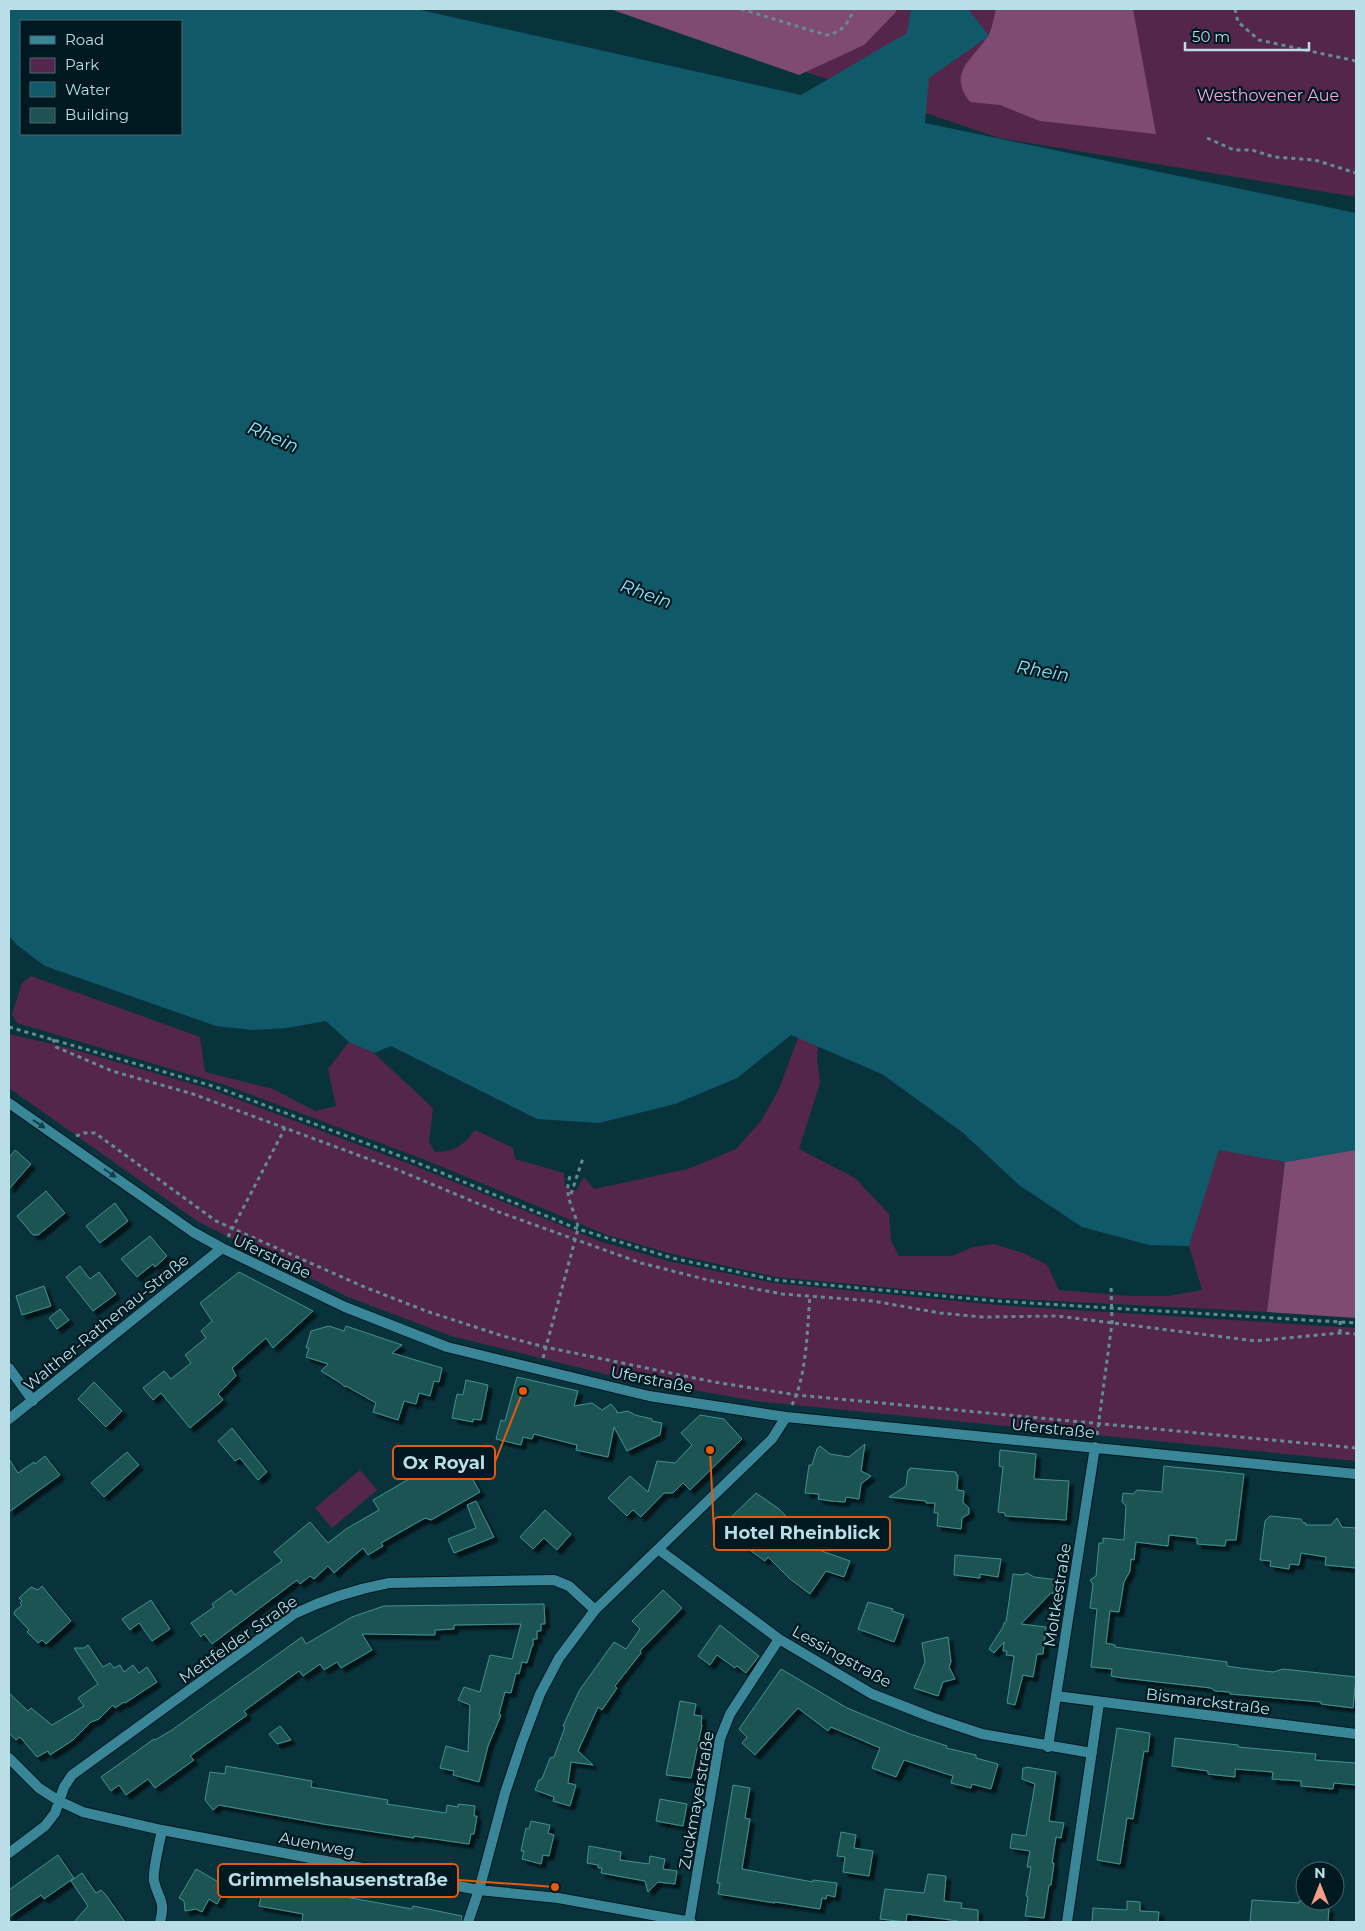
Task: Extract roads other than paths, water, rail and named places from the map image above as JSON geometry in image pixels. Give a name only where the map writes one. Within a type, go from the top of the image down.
[{"type":"street","name":"Uferstraße","points":[[9,1103],[193,1232],[222,1248],[345,1307],[447,1347],[649,1396],[786,1417],[1356,1474]]},
{"type":"street","name":"Walther-Rathenau-Straße","points":[[9,1418],[33,1401],[222,1248]]},
{"type":"street","points":[[9,1368],[33,1401]]},
{"type":"street","points":[[468,1922],[479,1890],[505,1793],[540,1694],[559,1658],[595,1610],[772,1440],[786,1417]]},
{"type":"street","name":"Moltkestraße","points":[[1048,1747],[1095,1448]]},
{"type":"street","name":"Lessingstraße","points":[[658,1550],[780,1639],[880,1697],[982,1734],[1092,1754]]},
{"type":"street","name":"Mettfelder Straße","points":[[9,1853],[45,1826],[55,1813],[64,1787],[72,1775],[294,1614],[367,1587],[389,1582],[554,1580],[569,1586],[595,1610]]},
{"type":"street","name":"Zuckmayerstraße","points":[[690,1922],[720,1739],[730,1714],[780,1639]]},
{"type":"street","name":"Bismarckstraße","points":[[1056,1696],[1099,1703],[1356,1734]]},
{"type":"street","points":[[1067,1922],[1099,1703]]},
{"type":"street","name":"Auenweg","points":[[9,1758],[39,1788],[59,1802],[84,1812],[162,1830],[479,1890],[558,1898],[690,1922]]},
{"type":"street","points":[[160,1922],[162,1899],[153,1880],[162,1830]]},
{"type":"water","name":"Rhein","points":[[9,9],[416,9],[801,95],[907,33],[911,9],[968,9],[989,36],[929,78],[925,123],[1356,213],[1356,1150],[1285,1162],[1219,1150],[1189,1246],[1149,1245],[1082,1227],[1019,1185],[962,1132],[882,1074],[791,1035],[737,1078],[675,1104],[599,1123],[537,1119],[391,1046],[374,1053],[349,1042],[326,1021],[287,1028],[252,1030],[216,1026],[45,966],[17,945],[9,936]]},
{"type":"place","name":"Ox Royal","points":[[523,1391]]},
{"type":"place","name":"Hotel Rheinblick","points":[[710,1450]]},
{"type":"place","name":"Grimmelshausenstraße","points":[[555,1887]]},
{"type":"park label","name":"Westhovener Aue","points":[[1268,95]]}]
